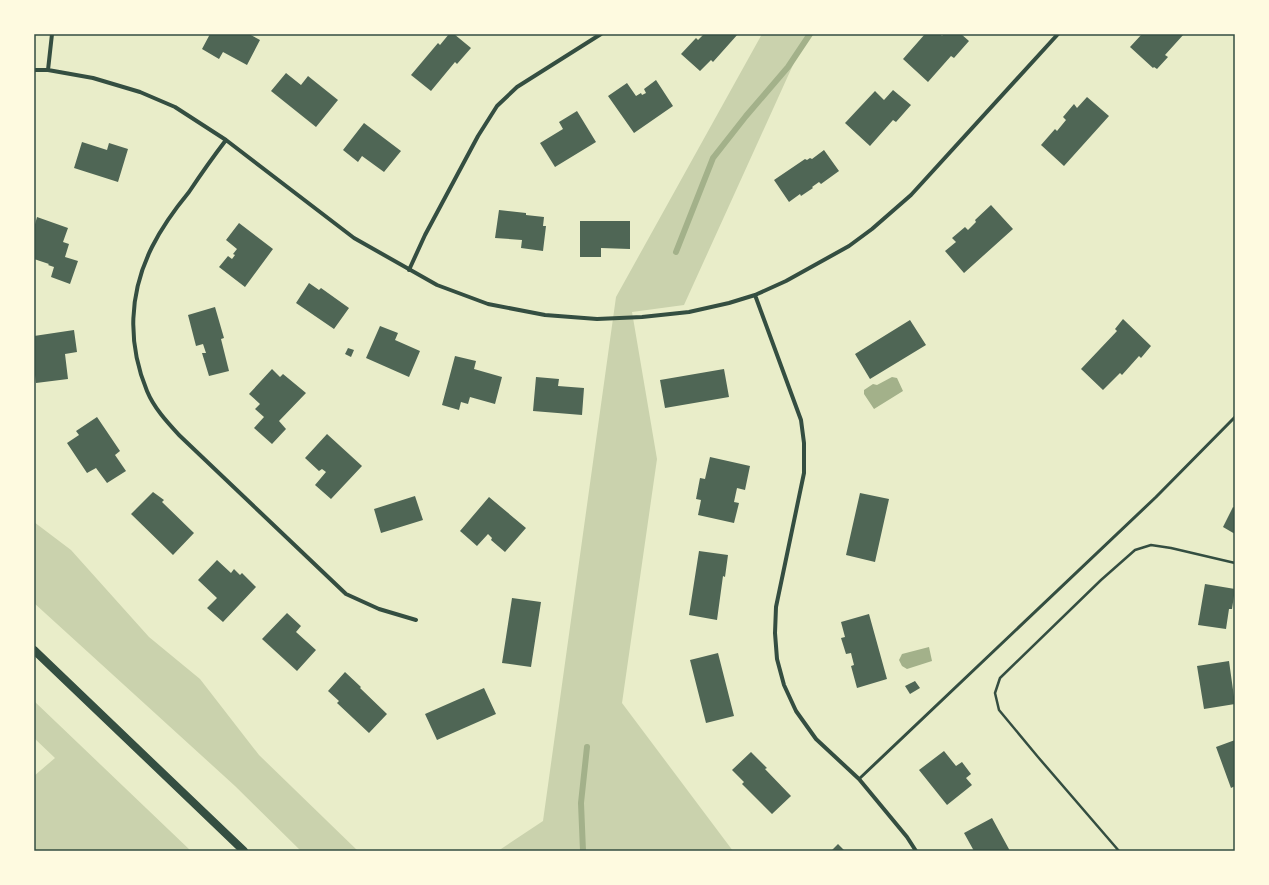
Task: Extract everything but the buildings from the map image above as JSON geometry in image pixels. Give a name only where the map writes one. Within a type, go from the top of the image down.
[{"type":"main road","points":[[34,650],[244,851]]},
{"type":"street","points":[[48,70],[52,34]]},
{"type":"street","points":[[409,270],[425,235],[478,136],[497,106],[517,87],[601,34]]},
{"type":"street","points":[[34,70],[48,70],[93,78],[140,92],[175,107],[226,140],[354,238],[437,285],[488,304],[544,315],[598,318],[642,317],[689,312],[729,303],[755,295],[786,281],[849,246],[872,229],[911,195],[1058,34]]},
{"type":"street","points":[[226,140],[168,219],[152,247],[140,275],[134,297],[134,346],[147,392],[161,414],[179,435],[346,594],[379,609],[416,620]]},
{"type":"street","points":[[755,295],[801,420],[804,443],[804,474],[776,607],[775,633],[777,659],[784,685],[796,711],[816,738],[859,779],[907,837],[916,851]]},
{"type":"lane","points":[[859,779],[1156,497],[1235,417]]},
{"type":"path","points":[[1119,851],[1038,757],[1000,710],[995,693],[1000,678],[1101,580],[1135,550],[1151,545],[1172,548],[1235,562]]},
{"type":"shaded area","points":[[762,34],[807,34],[684,305],[632,312],[657,459],[622,703],[733,851],[498,851],[543,821],[616,297]]},
{"type":"shaded area","points":[[892,377],[897,378],[903,391],[874,409],[864,394],[864,390],[873,384],[877,385]]},
{"type":"shaded area","points":[[34,522],[71,550],[149,637],[200,679],[259,755],[358,851],[301,851],[235,786],[34,603]]},
{"type":"shaded area","points":[[929,647],[932,661],[907,669],[902,666],[899,660],[902,654]]},
{"type":"shaded area","points":[[34,701],[191,851],[34,851],[34,776],[55,758],[34,738]]},
{"type":"waterway","points":[[676,252],[713,158],[746,116],[788,67],[810,34]]},
{"type":"waterway","points":[[583,851],[581,803],[587,747]]}]
